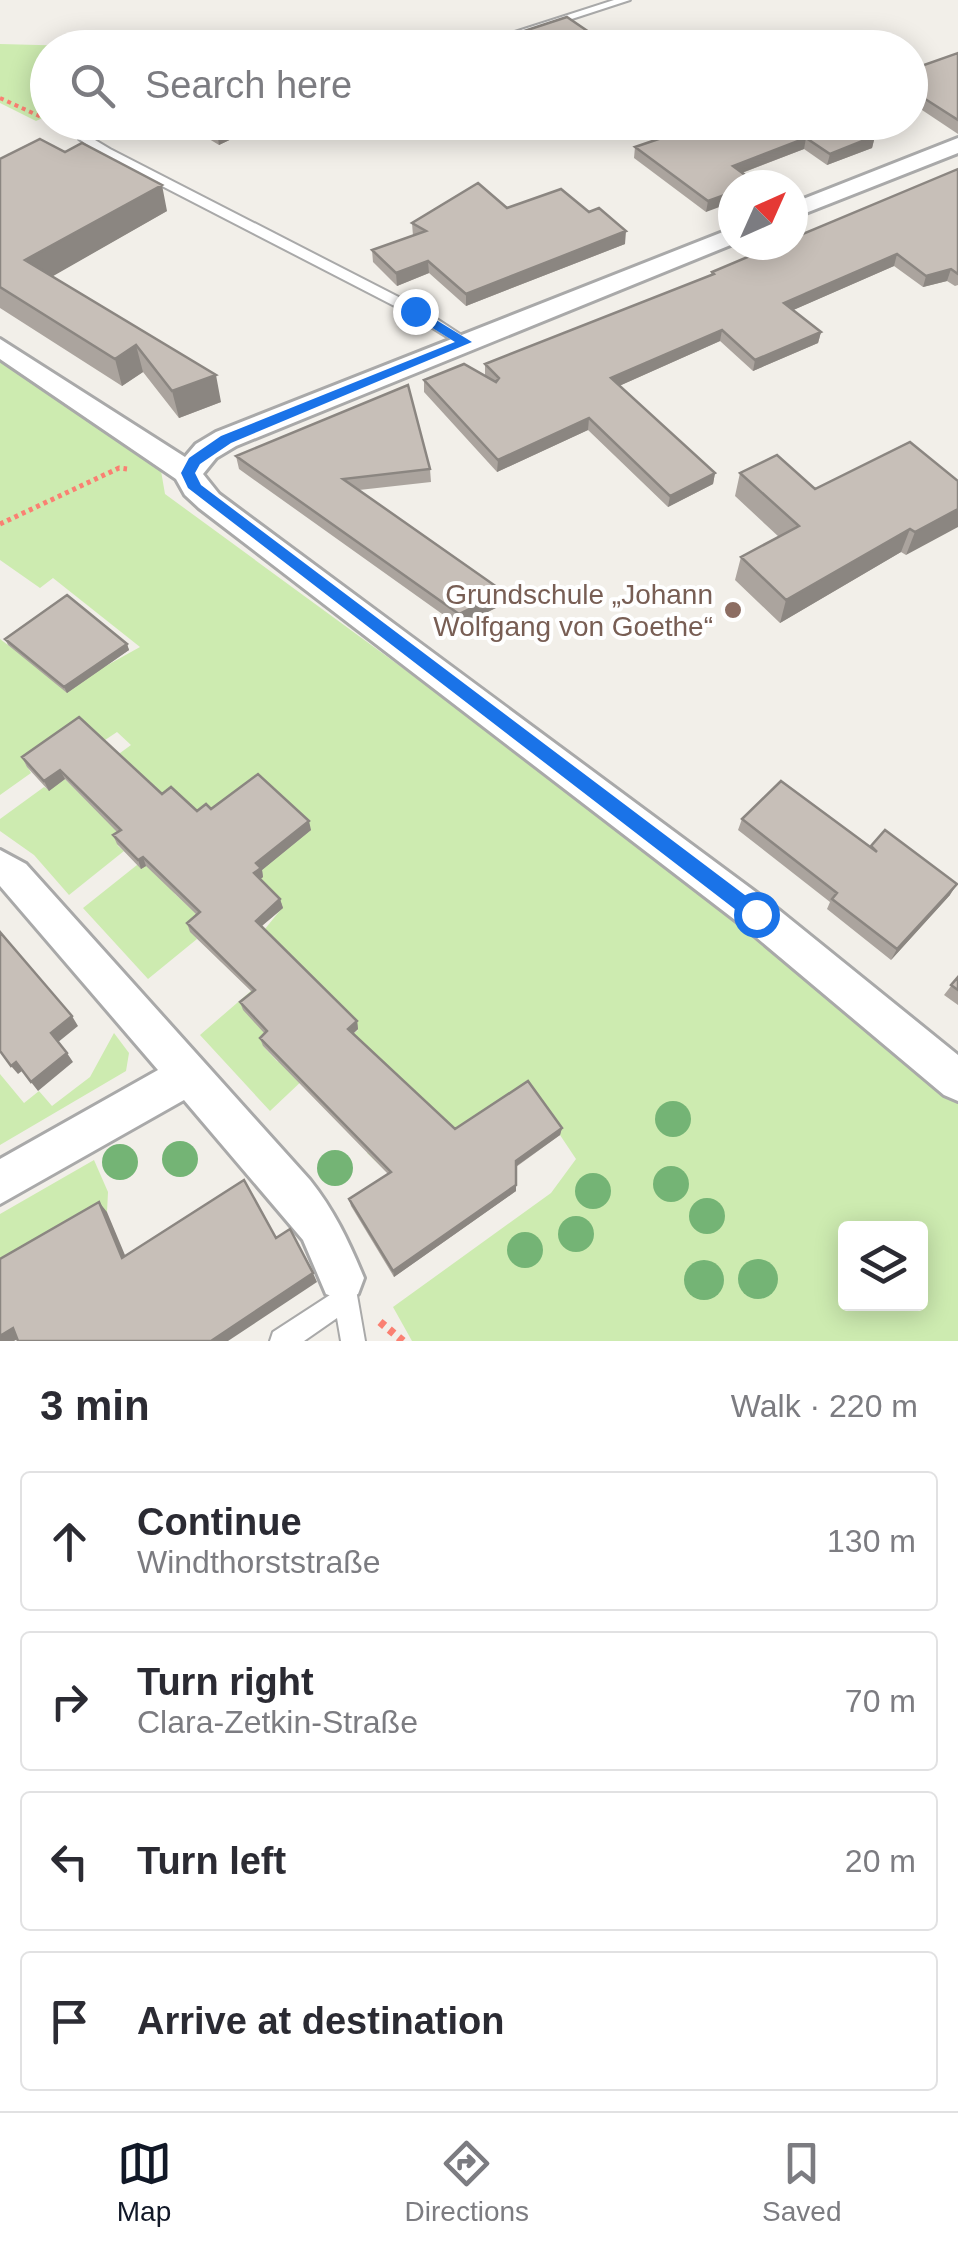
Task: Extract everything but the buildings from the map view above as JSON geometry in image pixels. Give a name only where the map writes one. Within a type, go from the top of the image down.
[{"type":"street","points":[[808,205],[958,145]]},
{"type":"street","points":[[188,473],[206,451],[226,440],[718,241]]},
{"type":"street","points":[[0,347],[188,473],[195,488],[208,501],[740,902],[958,1081]]},
{"type":"street","points":[[0,866],[13,874],[295,1195],[318,1226],[344,1288]]},
{"type":"street","points":[[0,1183],[188,1074]]},
{"type":"lane","points":[[528,30],[625,0]]},
{"type":"lane","points":[[87,140],[415,311],[465,342]]},
{"type":"lane","points":[[282,1341],[344,1288]]},
{"type":"lane","points":[[344,1288],[353,1341]]},
{"type":"path","points":[[0,98],[30,112]]},
{"type":"path","points":[[0,524],[119,468],[188,473]]},
{"type":"green space","points":[[0,44],[30,45],[30,118],[0,103]]},
{"type":"green space","points":[[0,359],[160,465],[165,494],[661,857],[958,1103],[958,1341],[412,1341],[393,1307],[551,1193],[576,1159],[560,1135],[393,1178],[367,1153],[418,1101],[349,1037],[358,1030],[270,1039],[263,1046],[277,1061],[306,1077],[270,1111],[200,1035],[252,990],[256,940],[282,908],[117,845],[124,851],[69,895],[34,855],[0,831],[0,819],[44,787],[49,790],[65,779],[90,804],[116,756],[131,745],[117,732],[102,742],[27,766],[31,773],[0,795],[0,639],[12,648],[104,667],[140,647],[53,578],[40,588],[0,560]]},
{"type":"green space","points":[[153,861],[175,894],[203,920],[191,931],[197,939],[148,979],[83,908],[137,865]]},
{"type":"green space","points":[[114,1033],[129,1053],[126,1071],[0,1145],[0,1074],[24,1103],[39,1091],[52,1106],[90,1077]]},
{"type":"green space","points":[[94,1160],[108,1192],[107,1212],[0,1262],[0,1214]]},
{"type":"place","name":"Grundschule „Johann Wolfgang von Goethe“","points":[[733,610]]},
{"type":"route","points":[[415,311],[465,342],[226,440],[194,461],[188,473],[195,488],[756,914]]}]
